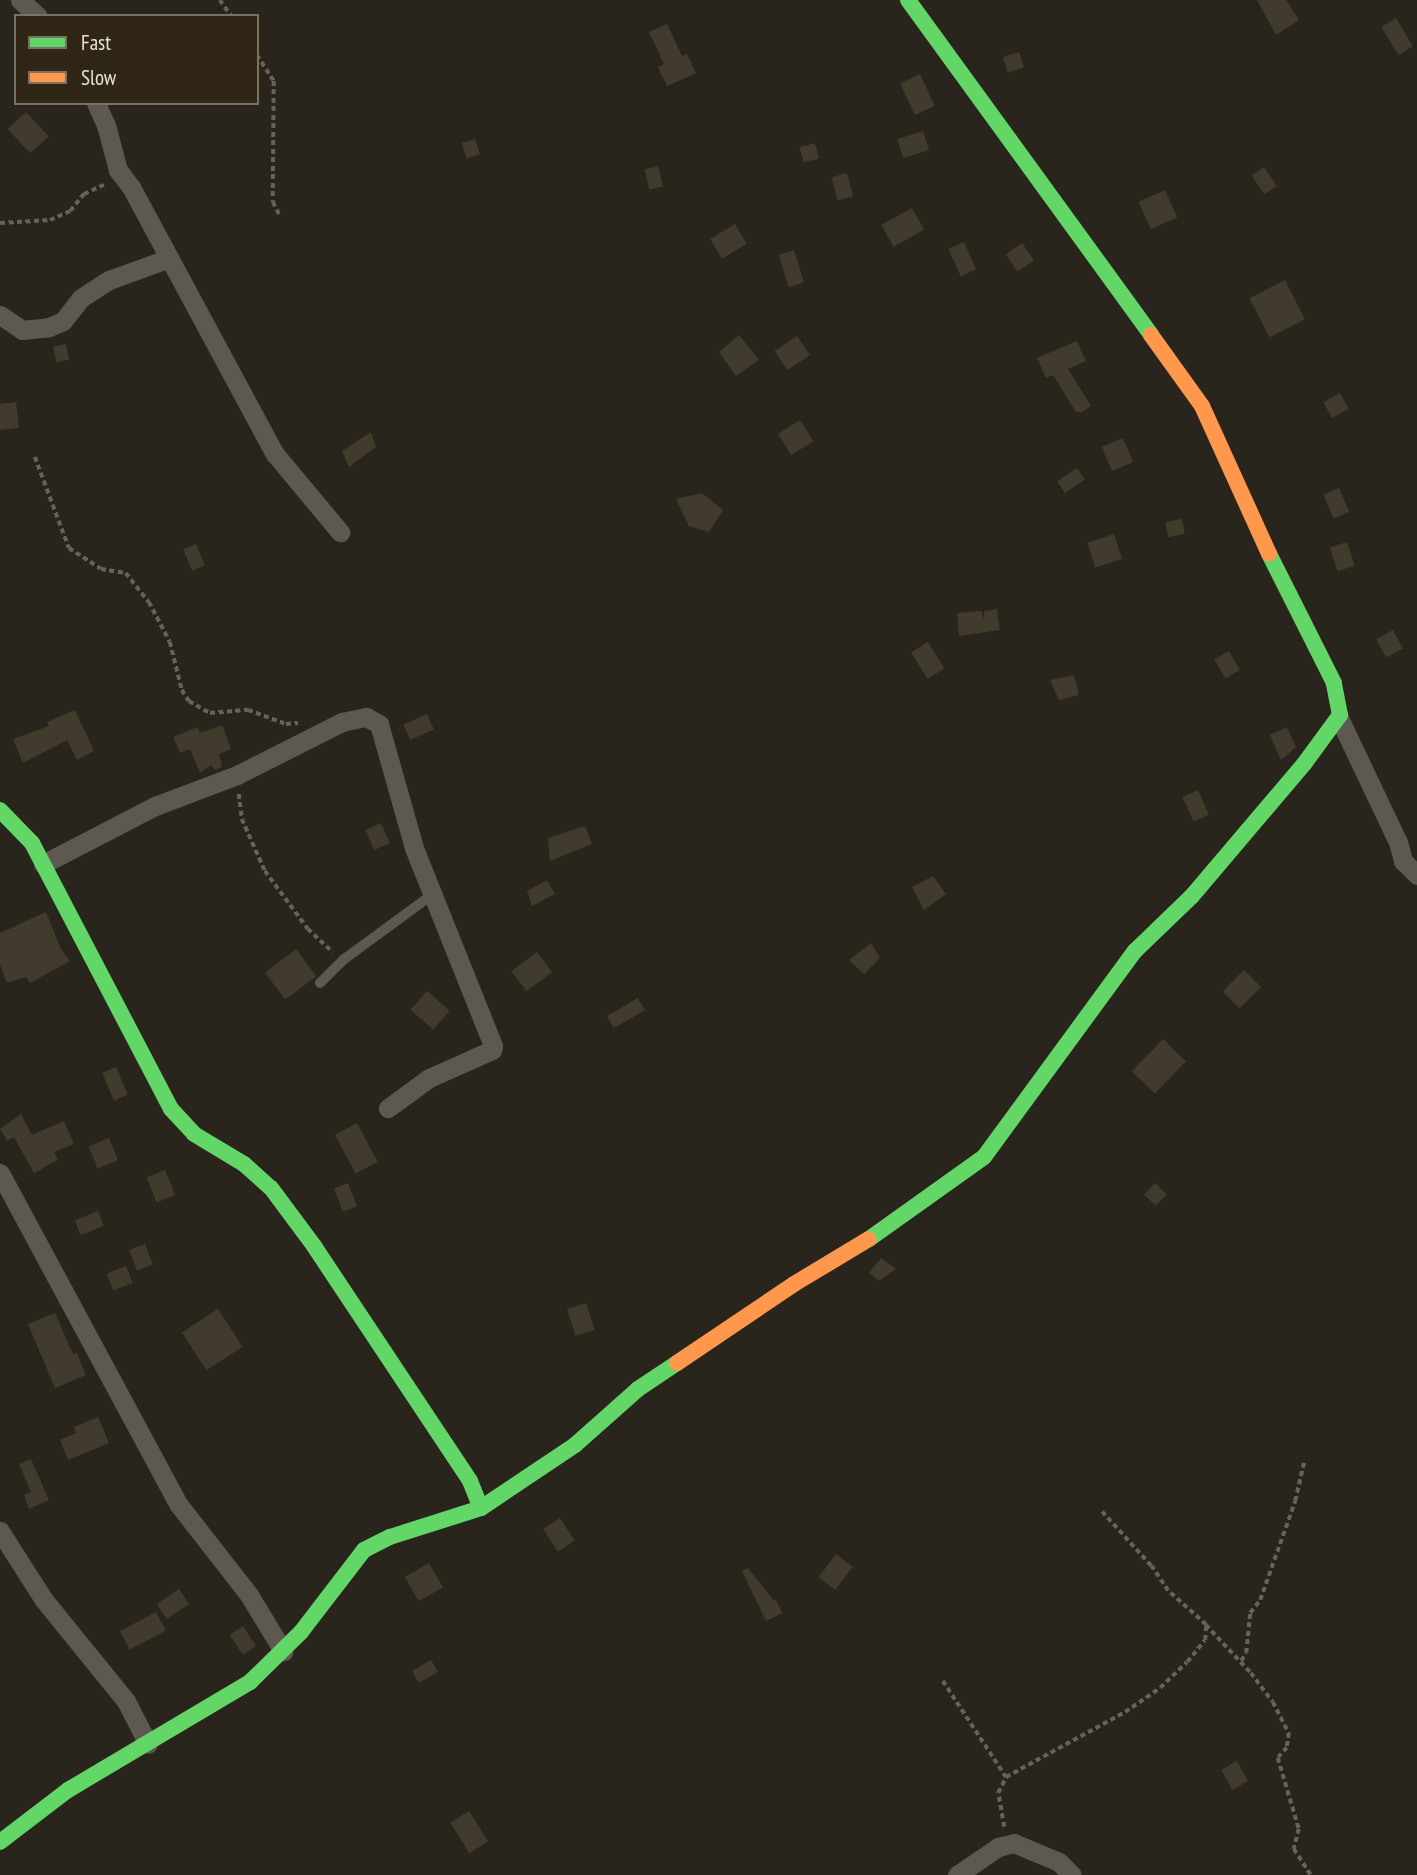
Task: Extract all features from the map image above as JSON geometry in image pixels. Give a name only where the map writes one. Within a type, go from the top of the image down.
[{"type":"street","points":[[20,0],[36,14]]},
{"type":"street","points":[[908,0],[1202,406],[1285,589],[1334,683],[1339,718],[1398,842],[1403,861],[1417,875]]},
{"type":"street","points":[[97,105],[106,124],[118,170],[131,187],[167,259],[275,454],[340,532]]},
{"type":"street","points":[[0,315],[22,330],[49,327],[63,321],[81,298],[109,280],[167,259]]},
{"type":"street","points":[[43,864],[155,806],[237,775],[342,722],[366,717],[379,724],[414,848],[493,1046],[492,1049],[429,1078],[388,1108]]},
{"type":"street","points":[[0,1842],[68,1790],[250,1682],[283,1651],[363,1550],[390,1537],[481,1508],[575,1446],[638,1389],[794,1284],[893,1225],[984,1157],[1135,951],[1192,896],[1304,764],[1339,718]]},
{"type":"street","points":[[0,810],[32,843],[171,1109],[194,1134],[244,1164],[271,1188],[314,1246],[470,1481],[481,1508]]},
{"type":"street","points":[[0,1173],[179,1505],[249,1595],[283,1651]]},
{"type":"street","points":[[0,1531],[44,1600],[126,1701],[148,1744]]},
{"type":"street","points":[[957,1875],[998,1847],[1014,1843],[1059,1862],[1072,1875]]},
{"type":"lane","points":[[320,983],[343,960],[433,893]]},
{"type":"path","points":[[259,58],[274,80],[273,202],[280,216]]},
{"type":"path","points":[[0,223],[51,219],[70,211],[85,194],[105,184],[124,181]]},
{"type":"path","points":[[34,457],[69,548],[101,569],[126,573],[149,602],[170,642],[182,690],[189,701],[210,713],[248,710],[286,724],[311,722]]},
{"type":"path","points":[[237,775],[242,818],[265,871],[308,929],[343,960]]},
{"type":"path","points":[[1241,1661],[1246,1653],[1250,1613],[1260,1600],[1304,1463]]},
{"type":"path","points":[[1102,1512],[1168,1591],[1241,1661],[1273,1702],[1289,1733],[1287,1748],[1278,1758],[1299,1829],[1294,1849],[1311,1875]]},
{"type":"path","points":[[1014,1843],[1006,1834],[998,1793],[1006,1777],[1125,1712],[1160,1688],[1205,1640],[1206,1625]]},
{"type":"path","points":[[943,1681],[1006,1777]]},
{"type":"building","points":[[1257,0],[1286,0],[1299,20],[1276,35]]},
{"type":"building","points":[[1396,18],[1413,46],[1398,55],[1381,27]]},
{"type":"building","points":[[667,24],[682,56],[687,54],[696,73],[667,86],[658,67],[664,64],[649,32]]},
{"type":"building","points":[[1019,52],[1024,67],[1008,72],[1003,57]]},
{"type":"building","points":[[920,74],[935,106],[915,115],[900,83]]},
{"type":"building","points":[[26,112],[49,136],[30,153],[8,129]]},
{"type":"building","points":[[923,131],[929,150],[904,158],[897,139]]},
{"type":"building","points":[[475,139],[480,154],[467,159],[462,143]]},
{"type":"building","points":[[815,143],[819,158],[804,163],[800,147]]},
{"type":"building","points":[[658,166],[663,186],[649,190],[644,169]]},
{"type":"building","points":[[1264,167],[1277,186],[1264,194],[1252,175]]},
{"type":"building","points":[[847,173],[853,196],[838,200],[832,177]]},
{"type":"building","points":[[1165,190],[1177,217],[1151,229],[1139,202]]},
{"type":"building","points":[[912,208],[924,230],[894,247],[881,225]]},
{"type":"building","points":[[735,224],[747,244],[722,259],[710,239]]},
{"type":"building","points":[[964,242],[976,269],[961,276],[948,249]]},
{"type":"building","points":[[1022,243],[1034,260],[1018,272],[1006,254]]},
{"type":"building","points":[[794,250],[804,283],[789,287],[779,255]]},
{"type":"building","points":[[1285,280],[1305,319],[1269,337],[1249,298]]},
{"type":"building","points":[[739,335],[759,360],[736,376],[719,352]]},
{"type":"building","points":[[797,336],[810,355],[787,370],[775,351]]},
{"type":"building","points":[[1077,341],[1086,361],[1068,369],[1091,406],[1082,412],[1076,412],[1053,375],[1046,378],[1037,358]]},
{"type":"building","points":[[66,344],[69,360],[56,362],[53,346]]},
{"type":"building","points":[[1340,393],[1349,409],[1332,418],[1323,402]]},
{"type":"building","points":[[16,402],[19,428],[0,430],[0,404]]},
{"type":"building","points":[[800,420],[813,441],[791,455],[778,434]]},
{"type":"building","points":[[371,432],[376,447],[349,467],[342,451]]},
{"type":"building","points":[[1123,438],[1133,462],[1112,471],[1102,447]]},
{"type":"building","points":[[1077,468],[1085,480],[1065,493],[1057,481]]},
{"type":"building","points":[[1339,488],[1349,512],[1334,519],[1323,495]]},
{"type":"building","points":[[702,493],[723,510],[709,532],[689,526],[676,499]]},
{"type":"building","points":[[1182,519],[1185,534],[1168,537],[1165,522]]},
{"type":"building","points":[[1114,534],[1122,559],[1095,567],[1087,543]]},
{"type":"building","points":[[1347,542],[1355,566],[1338,571],[1330,548]]},
{"type":"building","points":[[196,544],[205,565],[192,571],[183,549]]},
{"type":"building","points":[[997,609],[1000,630],[959,636],[957,613],[981,611],[984,619],[984,611]]},
{"type":"building","points":[[1393,630],[1403,649],[1386,657],[1376,639]]},
{"type":"building","points":[[928,642],[944,668],[927,679],[911,653]]},
{"type":"building","points":[[1229,651],[1240,670],[1225,679],[1214,660]]},
{"type":"building","points":[[1074,675],[1079,695],[1059,700],[1050,680]]},
{"type":"building","points":[[75,710],[94,751],[77,760],[67,740],[23,763],[13,739],[49,726],[47,722]]},
{"type":"building","points":[[427,714],[434,730],[410,740],[403,725]]},
{"type":"building","points":[[222,725],[231,749],[219,754],[222,767],[215,770],[211,765],[200,773],[190,749],[180,753],[173,737],[198,727],[200,733]]},
{"type":"building","points":[[1287,727],[1296,747],[1281,760],[1270,735]]},
{"type":"building","points":[[1198,790],[1209,815],[1193,822],[1182,797]]},
{"type":"building","points":[[381,823],[390,843],[374,850],[365,830]]},
{"type":"building","points":[[585,826],[592,844],[550,861],[548,838]]},
{"type":"building","points":[[933,876],[946,894],[924,910],[912,887]]},
{"type":"building","points":[[547,880],[555,894],[532,906],[527,891]]},
{"type":"building","points":[[46,912],[61,949],[70,961],[30,983],[26,977],[7,983],[0,964],[0,933]]},
{"type":"building","points":[[871,943],[880,958],[864,974],[849,960]]},
{"type":"building","points":[[296,949],[316,976],[285,1000],[265,972]]},
{"type":"building","points":[[537,952],[552,972],[526,991],[511,971]]},
{"type":"building","points":[[1244,970],[1261,987],[1240,1008],[1223,991]]},
{"type":"building","points":[[427,991],[450,1011],[433,1030],[411,1010]]},
{"type":"building","points":[[638,998],[645,1010],[614,1028],[607,1016]]},
{"type":"building","points":[[1163,1039],[1186,1061],[1155,1094],[1132,1071]]},
{"type":"building","points":[[116,1067],[128,1095],[114,1100],[102,1073]]},
{"type":"building","points":[[21,1114],[32,1135],[64,1121],[74,1144],[54,1152],[58,1160],[34,1173],[14,1137],[7,1141],[0,1129]]},
{"type":"building","points":[[357,1123],[378,1162],[356,1174],[335,1135]]},
{"type":"building","points":[[109,1138],[118,1160],[98,1168],[89,1146]]},
{"type":"building","points":[[165,1170],[175,1195],[157,1203],[146,1177]]},
{"type":"building","points":[[348,1183],[357,1206],[343,1212],[334,1188]]},
{"type":"building","points":[[1155,1183],[1167,1194],[1156,1206],[1144,1195]]},
{"type":"building","points":[[98,1211],[104,1226],[81,1235],[75,1220]]},
{"type":"building","points":[[145,1244],[153,1265],[137,1271],[129,1250]]},
{"type":"building","points":[[881,1258],[896,1269],[879,1281],[869,1273]]},
{"type":"building","points":[[126,1266],[133,1283],[113,1291],[107,1274]]},
{"type":"building","points":[[586,1303],[595,1330],[576,1336],[567,1309]]},
{"type":"building","points":[[218,1309],[243,1347],[206,1370],[182,1332]]},
{"type":"building","points":[[55,1313],[73,1354],[77,1353],[86,1375],[55,1388],[28,1324]]},
{"type":"building","points":[[98,1417],[109,1443],[68,1460],[60,1440],[76,1433],[74,1427]]},
{"type":"building","points":[[31,1459],[49,1500],[29,1509],[24,1495],[31,1492],[19,1464]]},
{"type":"building","points":[[560,1518],[575,1541],[558,1552],[543,1529]]},
{"type":"building","points":[[836,1554],[853,1567],[835,1590],[819,1577]]},
{"type":"building","points":[[429,1563],[443,1587],[419,1601],[405,1577]]},
{"type":"building","points":[[748,1568],[774,1601],[776,1600],[782,1613],[766,1621],[742,1571]]},
{"type":"building","points":[[179,1589],[189,1604],[167,1619],[157,1604]]},
{"type":"building","points":[[156,1612],[166,1631],[130,1650],[120,1631]]},
{"type":"building","points":[[243,1626],[256,1646],[243,1655],[230,1635]]},
{"type":"building","points":[[431,1660],[438,1672],[419,1683],[412,1671]]},
{"type":"building","points":[[1237,1761],[1248,1781],[1232,1790],[1221,1770]]},
{"type":"building","points":[[469,1811],[488,1842],[469,1853],[450,1823]]},
{"type":"traffic: fast","points":[[908,0],[1151,335]]},
{"type":"traffic: fast","points":[[869,1239],[984,1157],[1135,951],[1192,896],[1304,764],[1340,715],[1334,683],[1269,554]]},
{"type":"traffic: fast","points":[[0,810],[32,843],[171,1109],[194,1134],[244,1164],[271,1188],[314,1246],[470,1481],[481,1508]]},
{"type":"traffic: fast","points":[[0,1842],[68,1790],[250,1682],[301,1632],[364,1550],[390,1537],[481,1508],[575,1445],[638,1389],[677,1363]]},
{"type":"traffic: slow","points":[[1151,335],[1202,406],[1269,554]]},
{"type":"traffic: slow","points":[[677,1363],[794,1284],[869,1239]]}]
